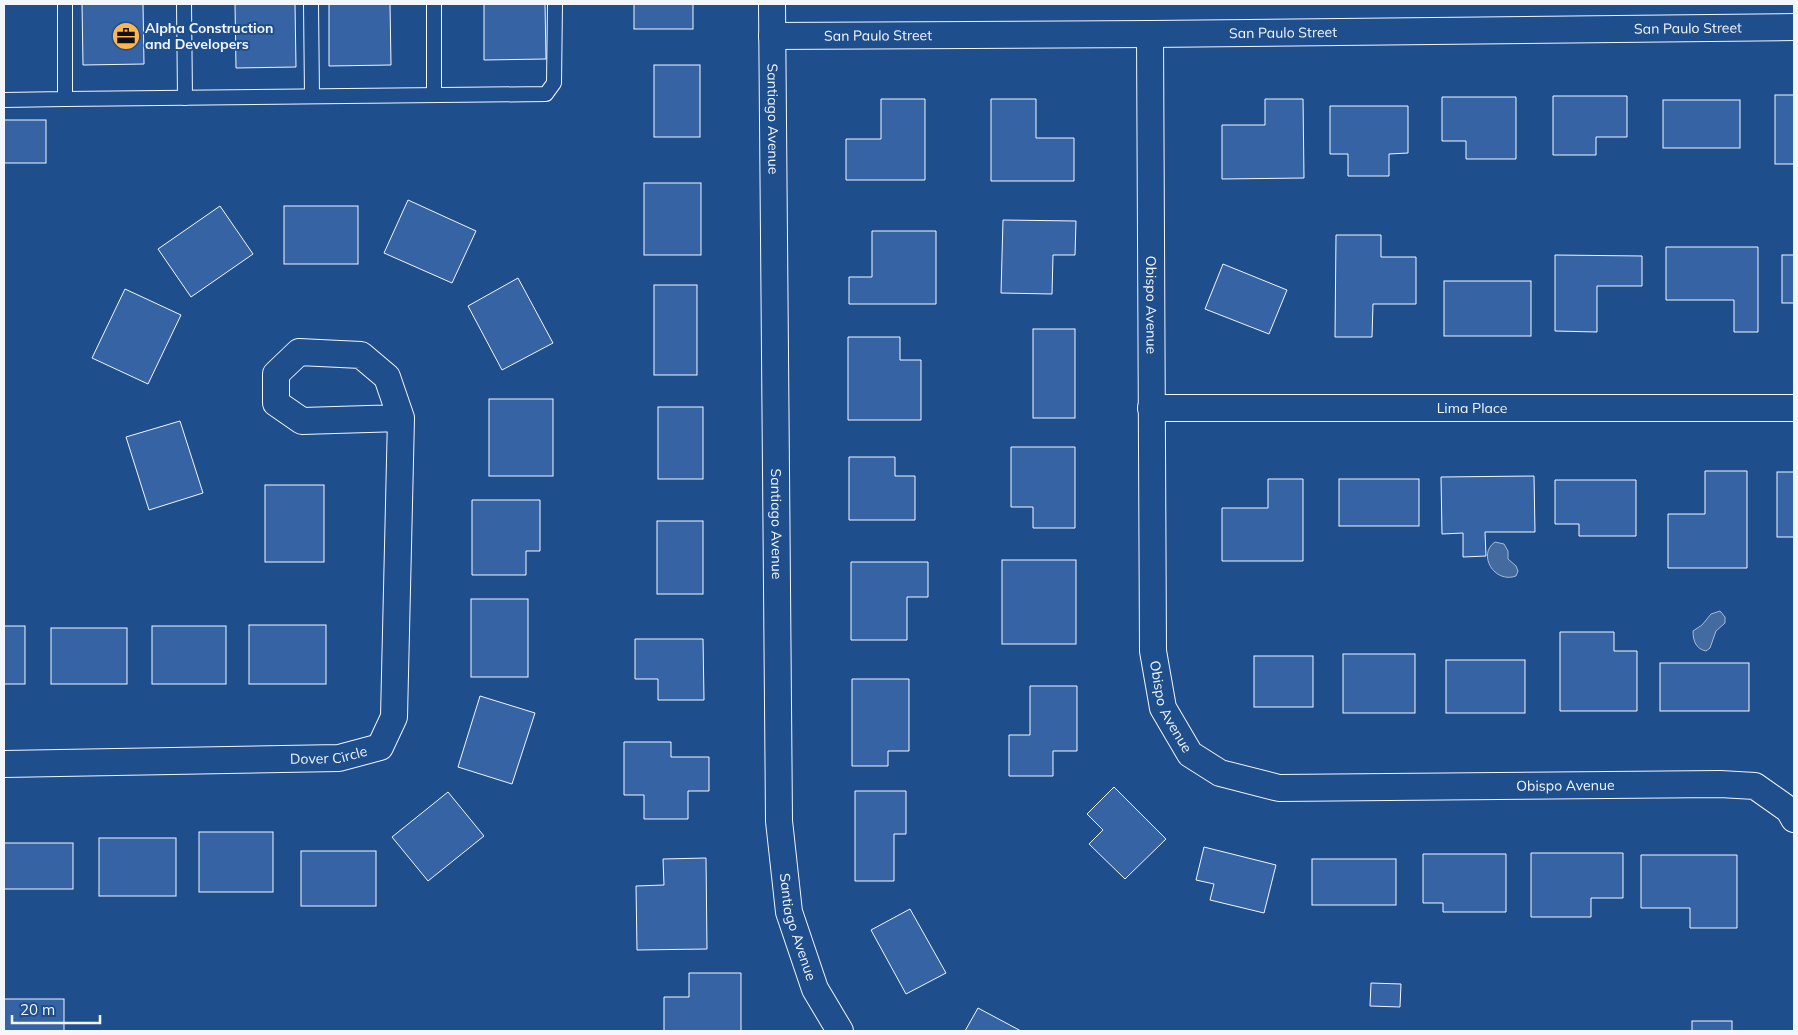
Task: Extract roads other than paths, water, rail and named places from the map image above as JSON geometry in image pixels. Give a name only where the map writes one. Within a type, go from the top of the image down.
[{"type":"street","name":"Santiago Avenue","points":[[772,4],[779,821],[790,912],[815,989],[840,1031]]},
{"type":"street","name":"San Paulo Street","points":[[772,36],[1794,27]]},
{"type":"street","name":"Obispo Avenue","points":[[1150,34],[1153,652],[1163,708],[1190,754],[1220,773],[1279,788],[1720,784],[1754,786],[1789,810],[1794,819]]},
{"type":"street","name":"Dover Circle","points":[[4,764],[339,758],[380,747],[394,718],[401,418],[387,377],[361,355],[299,352],[276,374],[276,403],[302,421],[401,418]]},
{"type":"street","name":"Lima Place","points":[[1152,408],[1794,408]]},
{"type":"lane","points":[[64,4],[65,98]]},
{"type":"lane","points":[[184,4],[185,98]]},
{"type":"lane","points":[[311,4],[312,96]]},
{"type":"lane","points":[[434,4],[434,95]]},
{"type":"lane","points":[[4,100],[546,94],[554,82],[555,4]]},
{"type":"water","points":[[1495,542],[1504,544],[1508,551],[1508,559],[1516,566],[1518,571],[1516,576],[1501,576],[1490,566],[1488,554],[1490,547]]},
{"type":"water","points":[[1720,611],[1725,617],[1725,623],[1716,631],[1710,648],[1706,651],[1703,650],[1696,644],[1693,631],[1702,625],[1711,614]]},
{"type":"place","name":"Alpha Construction and Developers","points":[[126,36]]}]
